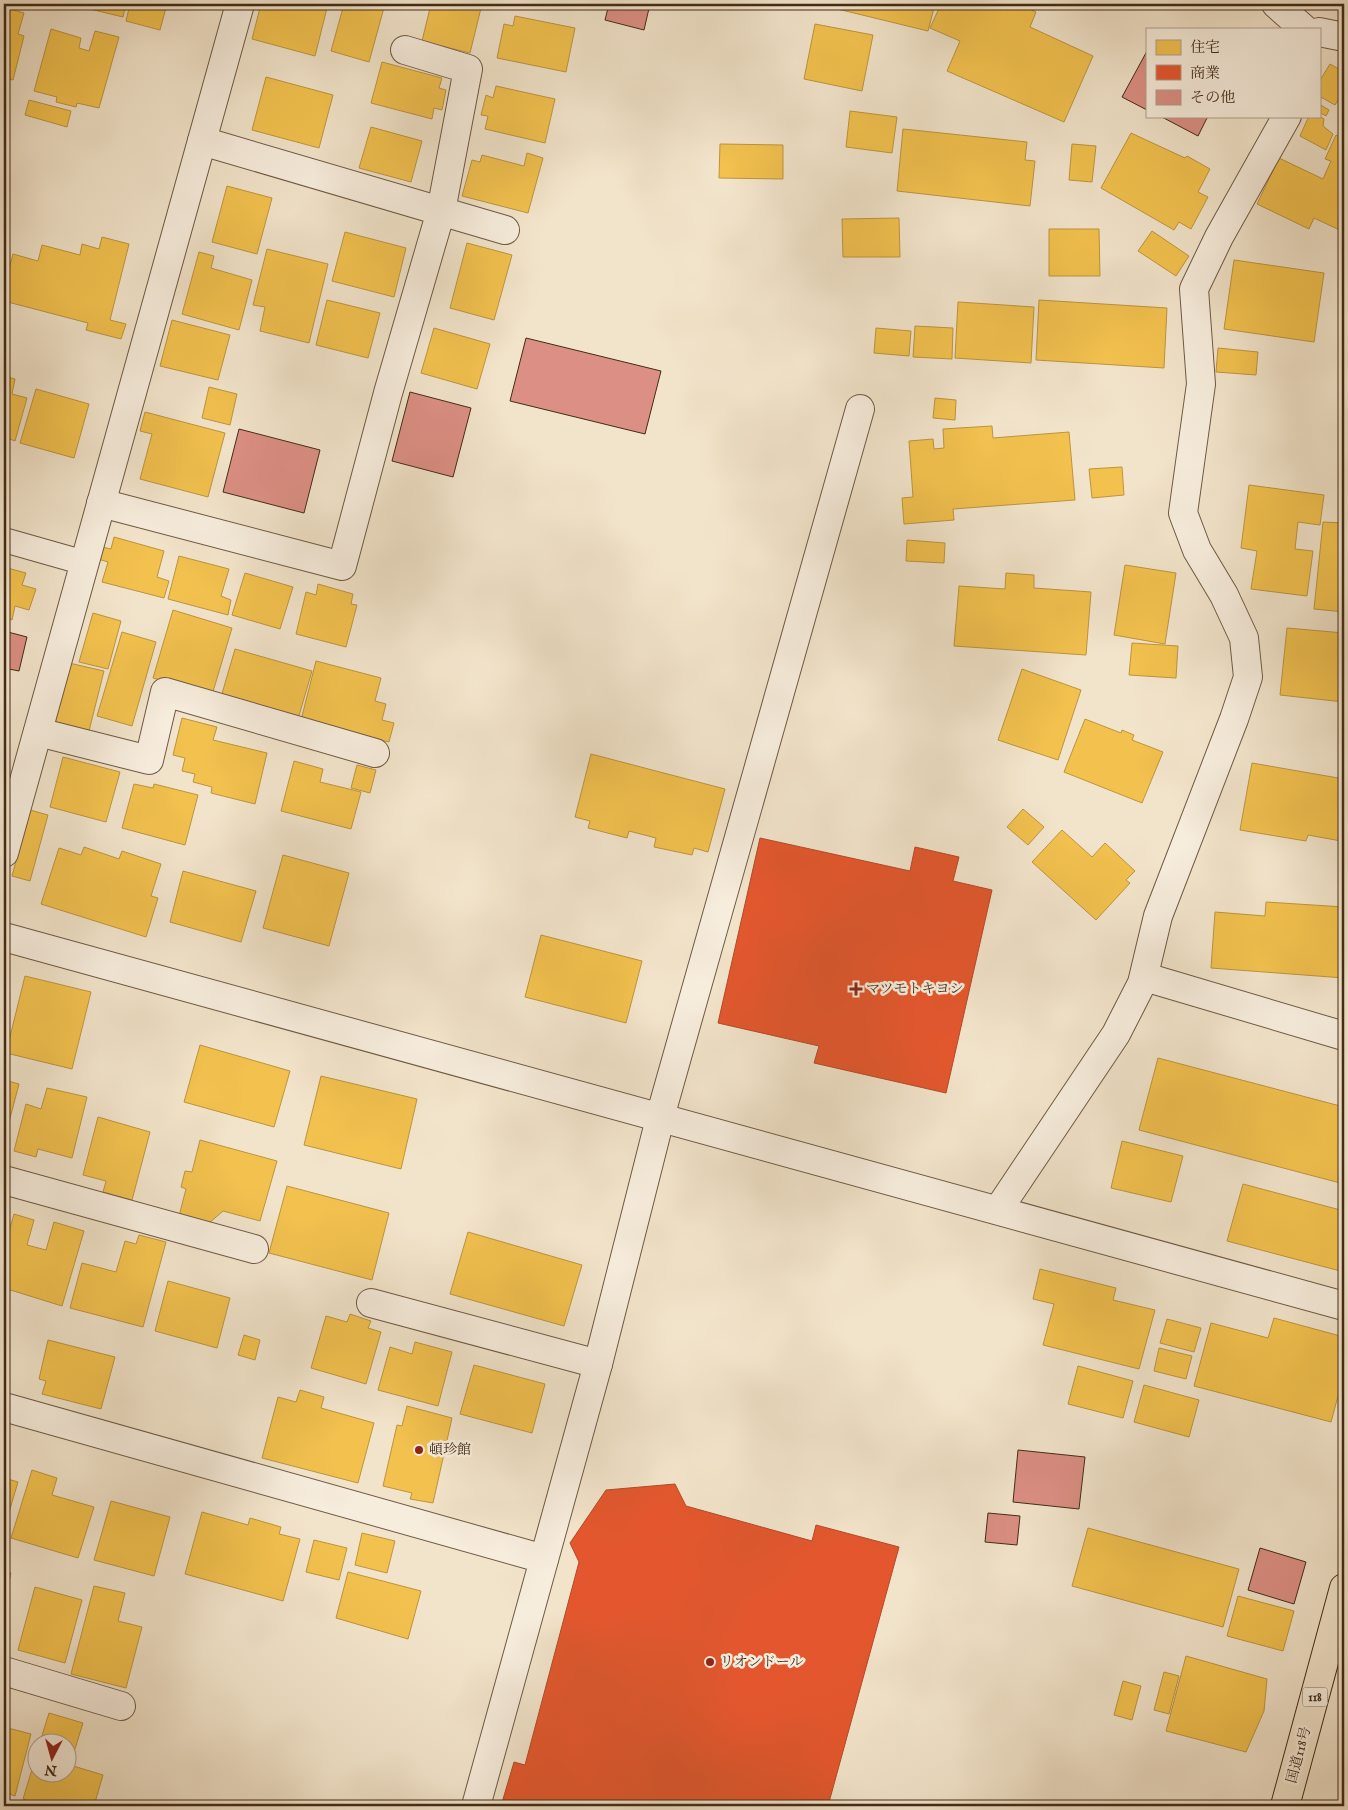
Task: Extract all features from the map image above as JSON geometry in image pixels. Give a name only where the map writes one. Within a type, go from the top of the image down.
[{"type":"highway","name":"国道118号","points":[[1285,1806],[1344,1588]]},
{"type":"street","points":[[4,853],[240,4]]},
{"type":"street","points":[[1276,4],[1303,28]]},
{"type":"street","points":[[1320,32],[1344,38]]},
{"type":"street","points":[[101,503],[342,566],[388,394],[441,211],[468,69],[404,50]]},
{"type":"street","points":[[998,1210],[1116,1034],[1145,977],[1158,916],[1234,719],[1248,677],[1244,638],[1224,595],[1197,550],[1183,513],[1202,384],[1194,289],[1219,237],[1285,118]]},
{"type":"street","points":[[202,141],[506,230]]},
{"type":"street","points":[[476,1806],[598,1364],[661,1118],[860,409]]},
{"type":"street","points":[[38,732],[149,760],[165,692],[375,752]]},
{"type":"street","points":[[4,937],[1344,1306]]},
{"type":"street","points":[[1145,977],[1344,1036]]},
{"type":"street","points":[[4,1180],[254,1249]]},
{"type":"street","points":[[371,1303],[598,1364]]},
{"type":"street","points":[[4,1407],[544,1559]]},
{"type":"street","points":[[4,1671],[121,1706]]},
{"type":"lane","points":[[4,540],[85,563]]},
{"type":"building: 住宅","points":[[69,4],[126,4],[123,17]]},
{"type":"building: 住宅","points":[[130,4],[167,4],[160,30],[126,21]]},
{"type":"building: 住宅","points":[[261,4],[328,4],[315,56],[252,39]]},
{"type":"building: 住宅","points":[[344,4],[385,4],[369,62],[331,51]]},
{"type":"building: 住宅","points":[[431,4],[482,4],[470,53],[422,41]]},
{"type":"building: 住宅","points":[[817,4],[935,4],[928,31]]},
{"type":"building: 住宅","points":[[941,4],[993,4],[1008,10],[1011,4],[1018,4],[1036,12],[1030,27],[1093,56],[1064,122],[947,71],[960,41],[930,28]]},
{"type":"building: 住宅","points":[[4,7],[24,13],[18,34],[24,36],[13,80],[4,78]]},
{"type":"building: 住宅","points":[[515,16],[575,28],[566,72],[497,58],[504,24],[513,26]]},
{"type":"building: 住宅","points":[[815,24],[873,35],[862,91],[804,79]]},
{"type":"building: 住宅","points":[[51,29],[81,38],[79,48],[89,51],[95,31],[119,37],[99,108],[77,103],[76,107],[56,102],[57,97],[34,91]]},
{"type":"building: 住宅","points":[[382,62],[442,78],[439,88],[446,90],[442,110],[434,108],[432,119],[371,103]]},
{"type":"building: 住宅","points":[[1330,64],[1344,72],[1344,90],[1335,105],[1320,97],[1320,80]]},
{"type":"building: 住宅","points":[[266,77],[333,95],[319,148],[252,130]]},
{"type":"building: 住宅","points":[[496,86],[555,99],[545,143],[485,129],[488,116],[481,115],[486,95],[493,98]]},
{"type":"building: 住宅","points":[[29,100],[71,111],[67,127],[25,115]]},
{"type":"building: 住宅","points":[[1320,105],[1329,110],[1326,116],[1320,113]]},
{"type":"building: 住宅","points":[[850,111],[897,117],[892,153],[846,147]]},
{"type":"building: 住宅","points":[[1320,117],[1324,119],[1323,126],[1333,134],[1326,150],[1300,136],[1308,118]]},
{"type":"building: 住宅","points":[[371,127],[422,141],[411,182],[359,168]]},
{"type":"building: 住宅","points":[[903,129],[1027,142],[1025,160],[1035,161],[1030,206],[897,191]]},
{"type":"building: 住宅","points":[[1131,133],[1185,158],[1187,156],[1210,169],[1198,192],[1208,197],[1191,229],[1179,222],[1174,230],[1101,188]]},
{"type":"building: 住宅","points":[[1336,135],[1344,139],[1344,232],[1314,218],[1309,229],[1257,204],[1279,158],[1323,179],[1331,161],[1325,159]]},
{"type":"building: 住宅","points":[[720,144],[783,145],[783,179],[719,178]]},
{"type":"building: 住宅","points":[[1072,144],[1096,146],[1092,182],[1069,180]]},
{"type":"building: 住宅","points":[[527,153],[543,158],[528,213],[462,196],[472,160],[480,162],[482,155],[524,166]]},
{"type":"building: 住宅","points":[[227,186],[272,198],[257,254],[212,242]]},
{"type":"building: 住宅","points":[[899,218],[900,257],[843,257],[842,219]]},
{"type":"building: 住宅","points":[[1049,229],[1099,229],[1100,276],[1049,276]]},
{"type":"building: 住宅","points":[[1152,231],[1189,256],[1176,276],[1138,251]]},
{"type":"building: 住宅","points":[[345,232],[406,248],[394,297],[332,281]]},
{"type":"building: 住宅","points":[[102,237],[129,244],[110,320],[126,324],[121,339],[86,330],[88,323],[4,301],[4,288],[13,254],[38,261],[42,245],[80,255],[82,244],[99,249]]},
{"type":"building: 住宅","points":[[467,243],[512,255],[494,320],[450,308]]},
{"type":"building: 住宅","points":[[267,249],[328,264],[309,343],[260,331],[265,307],[253,305]]},
{"type":"building: 住宅","points":[[199,252],[214,256],[211,268],[252,280],[239,330],[182,314]]},
{"type":"building: 住宅","points":[[1234,260],[1324,273],[1314,342],[1224,329]]},
{"type":"building: 住宅","points":[[327,300],[380,313],[368,358],[316,345]]},
{"type":"building: 住宅","points":[[1039,300],[1167,308],[1164,368],[1036,360]]},
{"type":"building: 住宅","points":[[958,302],[1034,307],[1031,363],[955,358]]},
{"type":"building: 住宅","points":[[172,320],[230,335],[218,380],[160,366]]},
{"type":"building: 住宅","points":[[915,326],[953,328],[952,359],[913,357]]},
{"type":"building: 住宅","points":[[434,328],[490,344],[477,389],[421,373]]},
{"type":"building: 住宅","points":[[876,328],[911,331],[909,356],[874,353]]},
{"type":"building: 住宅","points":[[1218,348],[1258,352],[1256,375],[1216,372]]},
{"type":"building: 住宅","points":[[4,376],[15,379],[12,394],[27,398],[15,441],[4,437]]},
{"type":"building: 住宅","points":[[209,387],[237,394],[230,425],[202,418]]},
{"type":"building: 住宅","points":[[36,389],[89,404],[74,458],[20,443]]},
{"type":"building: 住宅","points":[[935,398],[956,400],[955,420],[933,418]]},
{"type":"building: 住宅","points":[[145,412],[225,433],[208,497],[140,479],[152,434],[140,431]]},
{"type":"building: 住宅","points":[[992,426],[993,438],[1069,432],[1075,500],[953,509],[954,520],[904,524],[902,498],[913,497],[909,441],[933,439],[934,449],[944,448],[943,429]]},
{"type":"building: 住宅","points":[[1122,467],[1124,495],[1092,498],[1089,469]]},
{"type":"building: 住宅","points":[[1249,485],[1324,495],[1320,525],[1298,522],[1295,549],[1313,551],[1307,596],[1251,589],[1257,551],[1241,548]]},
{"type":"building: 住宅","points":[[1323,522],[1344,523],[1344,612],[1314,609]]},
{"type":"building: 住宅","points":[[114,537],[164,551],[157,577],[169,581],[164,598],[102,582],[108,562],[98,559],[102,547],[111,549]]},
{"type":"building: 住宅","points":[[907,540],[945,543],[944,563],[906,561]]},
{"type":"building: 住宅","points":[[179,556],[229,569],[221,596],[231,600],[228,615],[168,599]]},
{"type":"building: 住宅","points":[[1125,565],[1176,573],[1165,644],[1114,635]]},
{"type":"building: 住宅","points":[[4,567],[26,573],[22,585],[36,589],[29,610],[15,606],[12,620],[4,617]]},
{"type":"building: 住宅","points":[[245,573],[293,587],[280,629],[232,615]]},
{"type":"building: 住宅","points":[[1006,573],[1034,575],[1034,588],[1091,592],[1086,655],[954,646],[959,586],[1005,589]]},
{"type":"building: 住宅","points":[[318,584],[353,594],[351,604],[357,605],[346,647],[296,634],[306,592],[316,595]]},
{"type":"building: 住宅","points":[[173,610],[232,628],[212,695],[153,678]]},
{"type":"building: 住宅","points":[[93,613],[121,621],[108,669],[79,662]]},
{"type":"building: 住宅","points":[[1287,628],[1344,633],[1344,702],[1280,695]]},
{"type":"building: 住宅","points":[[122,632],[156,642],[132,726],[97,716]]},
{"type":"building: 住宅","points":[[1132,643],[1178,646],[1176,678],[1129,675]]},
{"type":"building: 住宅","points":[[235,649],[312,671],[298,719],[221,697]]},
{"type":"building: 住宅","points":[[316,661],[381,678],[375,701],[386,704],[382,720],[394,723],[389,742],[301,720]]},
{"type":"building: 住宅","points":[[69,663],[104,671],[89,731],[55,723]]},
{"type":"building: 住宅","points":[[1022,669],[1081,690],[1058,760],[998,740]]},
{"type":"building: 住宅","points":[[182,718],[217,727],[213,740],[267,753],[255,804],[211,793],[212,787],[193,782],[195,774],[182,771],[185,758],[173,755]]},
{"type":"building: 住宅","points":[[1085,719],[1121,733],[1122,730],[1134,735],[1132,740],[1163,752],[1142,803],[1064,772]]},
{"type":"building: 住宅","points":[[591,754],[725,789],[708,852],[694,848],[692,855],[654,847],[656,838],[629,831],[627,838],[588,828],[590,821],[575,817]]},
{"type":"building: 住宅","points":[[63,757],[120,772],[106,822],[50,807]]},
{"type":"building: 住宅","points":[[294,761],[323,769],[320,782],[361,792],[351,829],[281,811]]},
{"type":"building: 住宅","points":[[1252,763],[1344,779],[1344,822],[1341,841],[1308,835],[1306,841],[1240,830]]},
{"type":"building: 住宅","points":[[357,765],[376,770],[370,793],[351,788]]},
{"type":"building: 住宅","points":[[134,784],[153,788],[154,784],[198,795],[185,845],[122,828]]},
{"type":"building: 住宅","points":[[1023,809],[1044,827],[1028,845],[1007,827]]},
{"type":"building: 住宅","points":[[30,810],[48,815],[30,881],[12,876]]},
{"type":"building: 住宅","points":[[1062,830],[1092,857],[1105,843],[1135,871],[1126,880],[1130,883],[1096,920],[1032,862]]},
{"type":"building: 住宅","points":[[84,847],[119,859],[122,851],[161,864],[151,896],[158,898],[146,937],[41,904],[59,848],[81,855]]},
{"type":"building: 住宅","points":[[283,855],[349,873],[329,946],[263,928]]},
{"type":"building: 住宅","points":[[183,871],[256,891],[241,942],[170,922]]},
{"type":"building: 住宅","points":[[1266,902],[1344,907],[1344,978],[1211,968],[1215,912],[1265,916]]},
{"type":"building: 住宅","points":[[541,935],[642,961],[626,1023],[525,997]]},
{"type":"building: 住宅","points":[[25,976],[91,992],[72,1069],[6,1053]]},
{"type":"building: 住宅","points":[[200,1045],[290,1071],[274,1127],[184,1102]]},
{"type":"building: 住宅","points":[[1158,1058],[1344,1107],[1344,1184],[1139,1130]]},
{"type":"building: 住宅","points":[[321,1076],[417,1099],[401,1169],[304,1145]]},
{"type":"building: 住宅","points":[[4,1080],[19,1084],[4,1141]]},
{"type":"building: 住宅","points":[[47,1088],[87,1097],[72,1158],[38,1149],[36,1157],[14,1151],[26,1104],[41,1109]]},
{"type":"building: 住宅","points":[[98,1117],[150,1132],[132,1200],[103,1192],[106,1181],[83,1175]]},
{"type":"building: 住宅","points":[[200,1140],[277,1161],[260,1221],[223,1211],[208,1224],[179,1216],[186,1189],[181,1187],[185,1171],[192,1172]]},
{"type":"building: 住宅","points":[[1122,1141],[1183,1156],[1171,1202],[1111,1188]]},
{"type":"building: 住宅","points":[[1243,1184],[1344,1211],[1344,1272],[1227,1241]]},
{"type":"building: 住宅","points":[[287,1186],[389,1213],[372,1280],[269,1253]]},
{"type":"building: 住宅","points":[[14,1214],[34,1220],[27,1245],[46,1250],[54,1222],[84,1231],[62,1306],[4,1288],[4,1249]]},
{"type":"building: 住宅","points":[[468,1232],[582,1265],[564,1326],[450,1294]]},
{"type":"building: 住宅","points":[[139,1235],[166,1242],[143,1327],[70,1308],[82,1263],[116,1272],[125,1241],[136,1244]]},
{"type":"building: 住宅","points":[[1040,1269],[1116,1288],[1113,1300],[1155,1310],[1139,1369],[1043,1345],[1054,1304],[1033,1299]]},
{"type":"building: 住宅","points":[[168,1281],[230,1298],[217,1348],[155,1331]]},
{"type":"building: 住宅","points":[[350,1314],[371,1321],[368,1328],[381,1332],[366,1384],[311,1368],[326,1316],[347,1322]]},
{"type":"building: 住宅","points":[[1274,1318],[1344,1337],[1344,1374],[1331,1422],[1194,1386],[1211,1323],[1268,1338]]},
{"type":"building: 住宅","points":[[1167,1319],[1201,1328],[1194,1352],[1160,1343]]},
{"type":"building: 住宅","points":[[244,1335],[260,1340],[255,1360],[238,1355]]},
{"type":"building: 住宅","points":[[48,1340],[115,1357],[101,1409],[42,1394],[46,1381],[39,1379]]},
{"type":"building: 住宅","points":[[415,1342],[452,1352],[438,1406],[378,1390],[390,1347],[412,1354]]},
{"type":"building: 住宅","points":[[1159,1348],[1192,1356],[1186,1379],[1154,1371]]},
{"type":"building: 住宅","points":[[474,1365],[545,1384],[532,1433],[460,1414]]},
{"type":"building: 住宅","points":[[1078,1366],[1133,1381],[1123,1418],[1068,1404]]},
{"type":"building: 住宅","points":[[1144,1385],[1199,1400],[1189,1437],[1134,1422]]},
{"type":"building: 住宅","points":[[300,1390],[324,1397],[321,1408],[374,1423],[358,1483],[262,1458],[278,1397],[296,1402]]},
{"type":"building: 住宅","points":[[407,1406],[452,1418],[433,1503],[410,1499],[412,1493],[383,1486],[397,1425],[402,1426]]},
{"type":"building: 住宅","points":[[32,1470],[57,1478],[52,1495],[94,1507],[78,1558],[11,1538]]},
{"type":"building: 住宅","points":[[4,1478],[18,1482],[4,1529]]},
{"type":"building: 住宅","points":[[111,1501],[170,1517],[154,1576],[94,1560]]},
{"type":"building: 住宅","points":[[202,1512],[248,1525],[250,1518],[281,1527],[279,1534],[300,1539],[283,1601],[185,1574]]},
{"type":"building: 住宅","points":[[1088,1528],[1239,1569],[1223,1627],[1072,1586]]},
{"type":"building: 住宅","points":[[362,1533],[395,1541],[387,1573],[355,1565]]},
{"type":"building: 住宅","points":[[314,1540],[347,1548],[339,1580],[306,1572]]},
{"type":"building: 住宅","points":[[4,1571],[11,1573],[4,1604]]},
{"type":"building: 住宅","points":[[348,1572],[421,1591],[408,1639],[336,1618]]},
{"type":"building: 住宅","points":[[94,1586],[125,1593],[118,1621],[142,1627],[126,1688],[71,1674]]},
{"type":"building: 住宅","points":[[35,1587],[82,1600],[65,1663],[18,1650]]},
{"type":"building: 住宅","points":[[1238,1596],[1294,1611],[1283,1651],[1227,1636]]},
{"type":"building: 住宅","points":[[1186,1656],[1267,1679],[1264,1711],[1246,1752],[1166,1731]]},
{"type":"building: 住宅","points":[[1164,1672],[1179,1676],[1169,1714],[1154,1710]]},
{"type":"building: 住宅","points":[[1123,1681],[1141,1686],[1132,1720],[1114,1715]]},
{"type":"building: 住宅","points":[[49,1713],[83,1723],[78,1739],[78,1732],[43,1732]]},
{"type":"building: 住宅","points":[[4,1727],[28,1733],[28,1746],[15,1796],[4,1792]]},
{"type":"building: 住宅","points":[[78,1767],[103,1775],[94,1806],[46,1806],[23,1799],[28,1782],[78,1782]]},
{"type":"building: 商業","points":[[760,838],[910,871],[915,847],[959,857],[953,881],[992,890],[946,1093],[814,1063],[819,1046],[718,1023]]},
{"type":"building: 商業","name":"リオンドール","points":[[675,1484],[686,1506],[812,1541],[816,1525],[899,1547],[828,1806],[501,1806],[514,1762],[525,1765],[579,1562],[570,1543],[606,1490]]},
{"type":"building: その他","points":[[609,4],[650,4],[644,30],[605,20]]},
{"type":"building: その他","points":[[1146,53],[1146,109],[1122,97]]},
{"type":"building: その他","points":[[1164,118],[1207,118],[1198,136]]},
{"type":"building: その他","points":[[526,338],[661,371],[645,434],[510,401]]},
{"type":"building: その他","points":[[410,392],[471,408],[453,477],[392,461]]},
{"type":"building: その他","points":[[239,429],[320,450],[304,513],[223,492]]},
{"type":"building: その他","points":[[4,631],[27,637],[19,671],[4,668]]},
{"type":"building: その他","points":[[1018,1450],[1085,1457],[1079,1509],[1013,1502]]},
{"type":"building: その他","points":[[988,1513],[1020,1516],[1017,1545],[985,1542]]},
{"type":"building: その他","points":[[1260,1548],[1306,1562],[1294,1604],[1248,1590]]},
{"type":"place","name":"マツモトキヨシ","points":[[856,989]]},
{"type":"place","name":"頓珍館","points":[[419,1450]]},
{"type":"place","name":"リオンドール","points":[[710,1662]]}]
